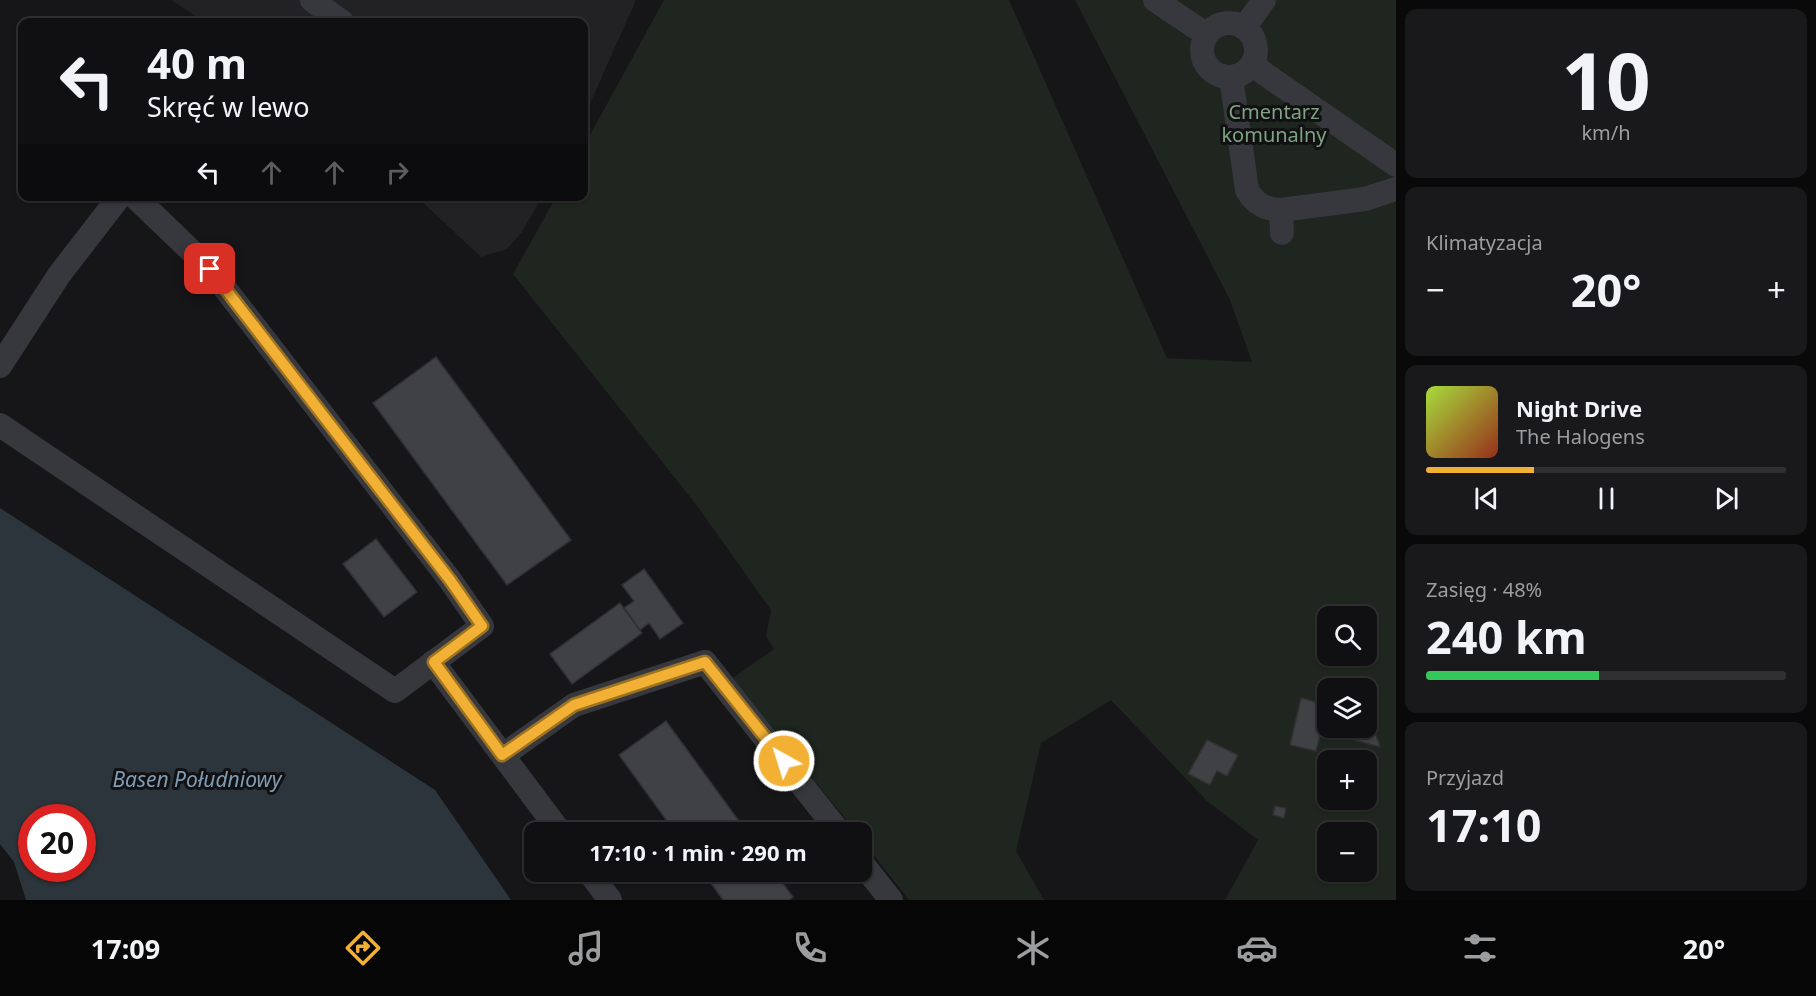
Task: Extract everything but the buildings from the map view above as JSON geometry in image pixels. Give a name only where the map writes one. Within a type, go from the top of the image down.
[{"type":"street","points":[[312,0],[337,18]]},
{"type":"street","points":[[1155,0],[1207,35]]},
{"type":"street","points":[[1245,28],[1264,0]]},
{"type":"street","points":[[1396,165],[1242,71],[1215,73],[1204,60],[1202,51],[1207,35],[1213,29],[1228,23],[1245,28],[1251,33],[1256,49],[1242,71],[1246,190],[1251,199],[1268,209],[1281,222],[1396,189]]},
{"type":"street","points":[[0,366],[59,275],[116,201]]},
{"type":"street","points":[[0,425],[395,691],[482,626],[450,580],[210,269],[139,201]]},
{"type":"street","points":[[434,662],[552,822]]},
{"type":"street","points":[[502,755],[574,705],[705,662],[831,822]]},
{"type":"street","points":[[872,876],[891,900]]},
{"type":"street","points":[[596,882],[610,900]]},
{"type":"shaded area","points":[[171,0],[636,0],[588,108],[588,18],[199,18]]},
{"type":"shaded area","points":[[421,201],[540,201],[522,232],[507,249],[481,257]]},
{"type":"green space","name":"Cmentarz komunalny","points":[[664,0],[1009,0],[1167,358],[1252,362],[1230,300],[1075,0],[1396,0],[1396,900],[1225,900],[1258,840],[1207,801],[1111,700],[1041,743],[1016,851],[1044,900],[909,900],[872,853],[872,822],[848,822],[734,688],[734,677],[774,649],[766,637],[771,610],[698,507],[513,274],[554,201],[588,201],[588,139]]},
{"type":"water","name":"Basen Południowy","points":[[0,508],[435,790],[511,900],[26,900],[20,882],[96,882],[96,804],[18,804],[18,875],[14,862],[0,844]]},
{"type":"route","points":[[210,269],[450,580],[482,626],[434,662],[502,755],[574,705],[705,662],[784,761]]}]
